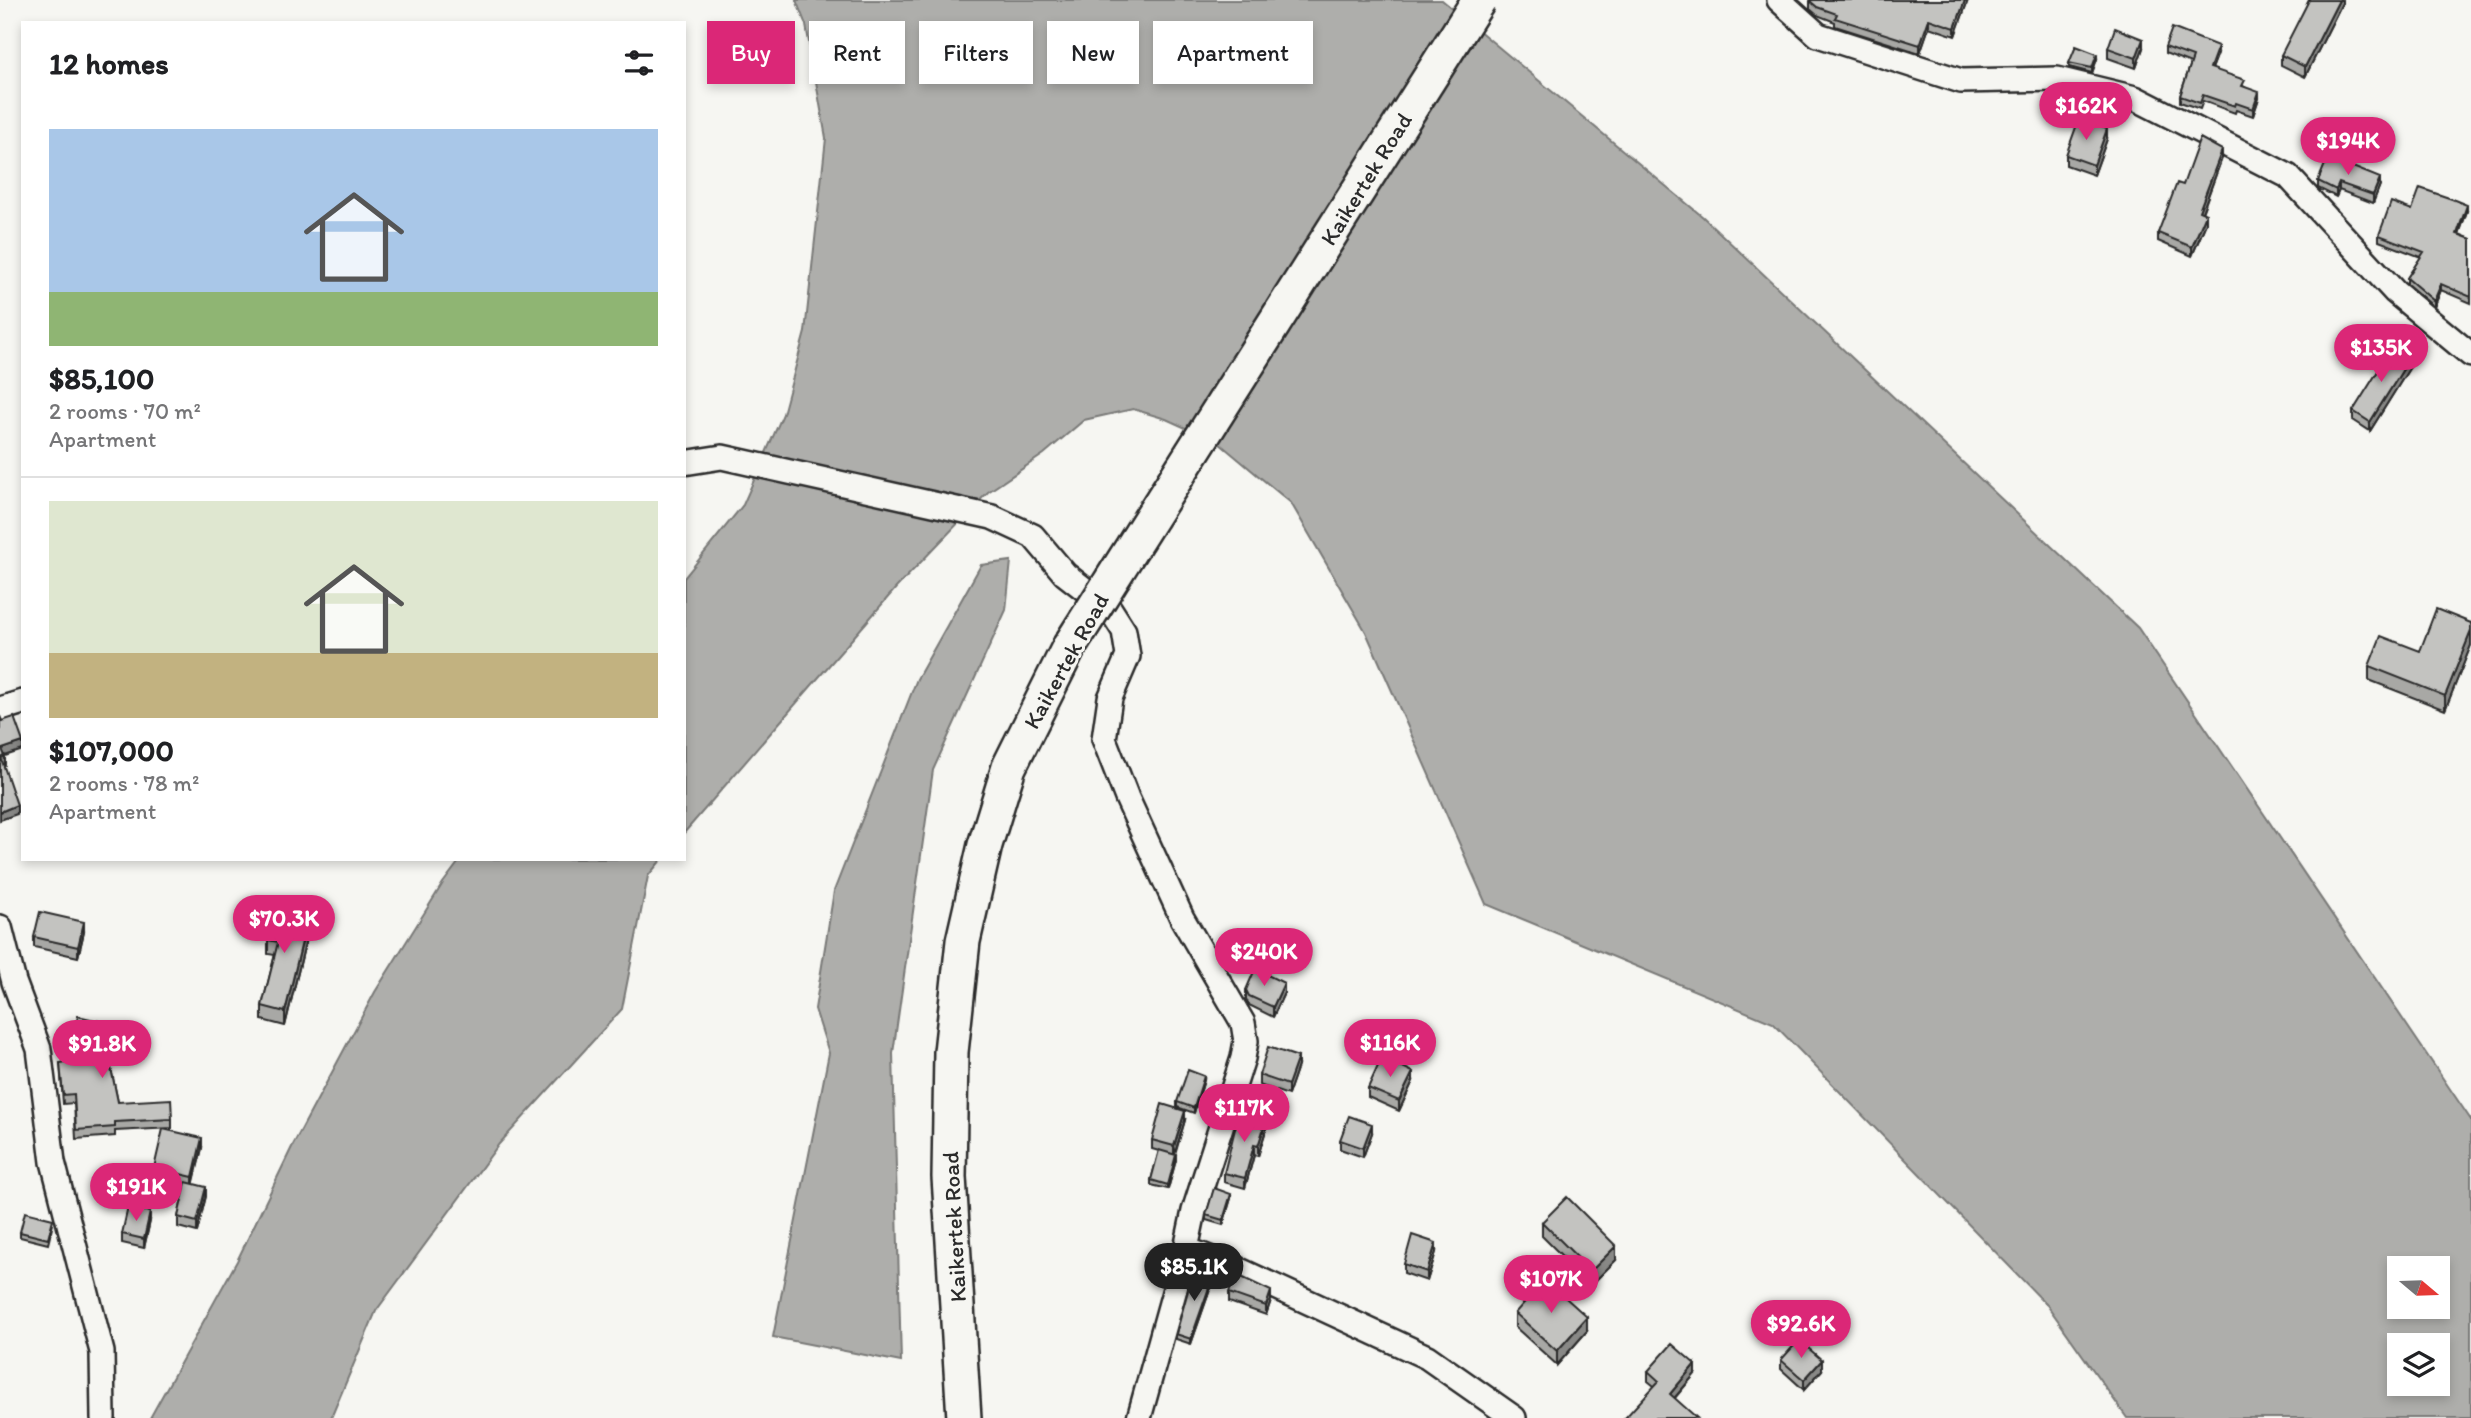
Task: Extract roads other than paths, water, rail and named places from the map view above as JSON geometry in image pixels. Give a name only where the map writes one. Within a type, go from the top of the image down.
[{"type":"main road","name":"Kaikertek Road","points":[[964,1418],[949,1177],[951,1052],[963,941],[985,845],[1009,767],[1069,647],[1479,0]]},
{"type":"street","points":[[1779,0],[1818,35],[1961,81],[2057,79],[2135,98],[2288,176],[2395,292],[2471,355]]},
{"type":"street","points":[[686,463],[722,457],[992,517],[1033,536],[1065,574],[1110,609],[1124,631],[1128,656],[1110,698],[1104,739],[1182,918],[1243,1023],[1246,1041],[1243,1058],[1194,1211],[1139,1418]]},
{"type":"street","points":[[0,709],[21,703]]},
{"type":"street","points":[[0,928],[14,982],[39,1049],[53,1162],[102,1352],[103,1418]]},
{"type":"street","points":[[1186,1249],[1233,1267],[1427,1357],[1514,1418]]}]
